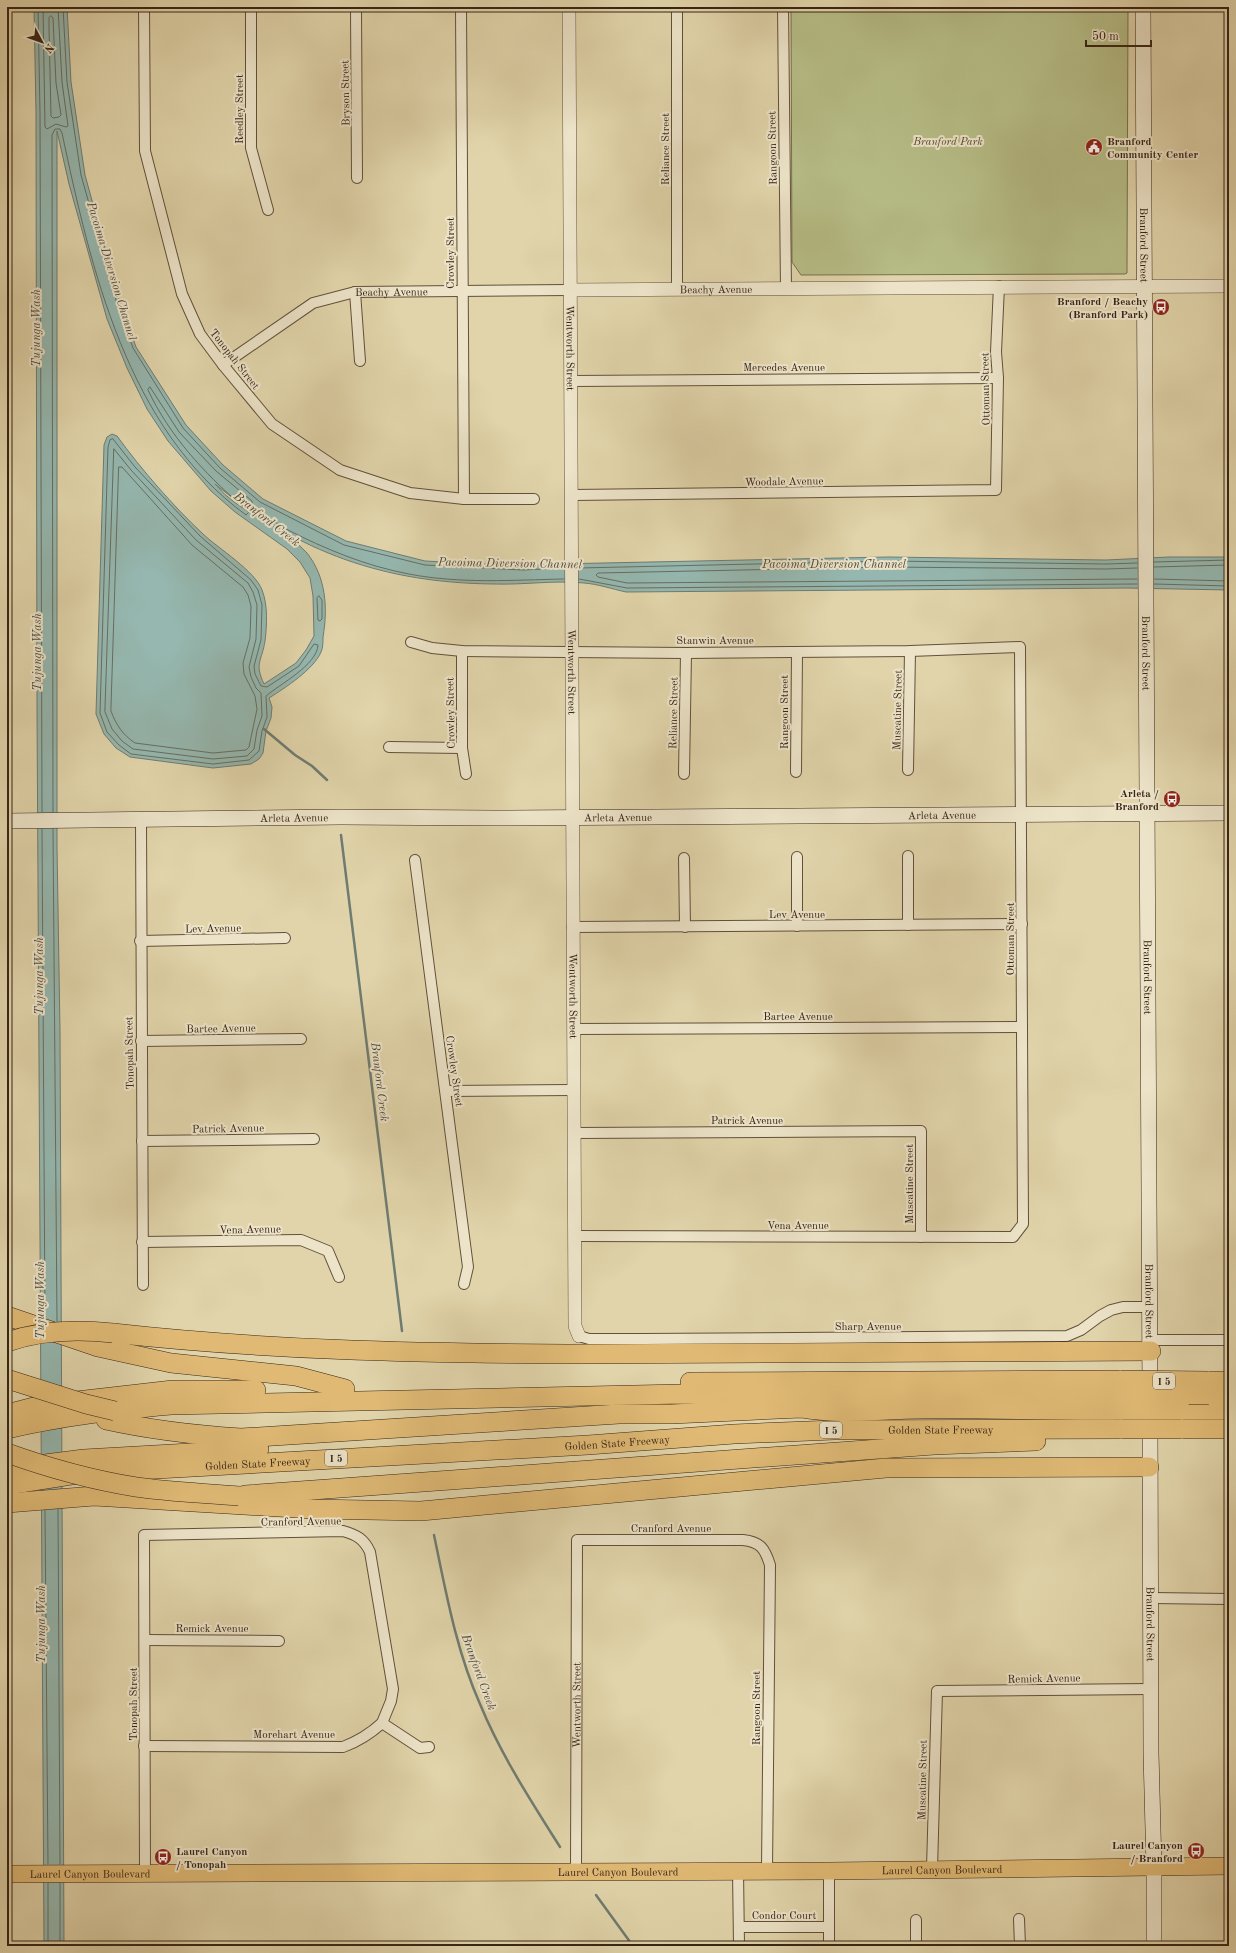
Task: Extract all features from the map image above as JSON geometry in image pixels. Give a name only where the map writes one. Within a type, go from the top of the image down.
[{"type":"highway","points":[[7,1316],[34,1327],[98,1347],[171,1363],[296,1376],[345,1389]]},
{"type":"highway","points":[[7,1342],[30,1336],[57,1332],[92,1331],[252,1345],[356,1351],[477,1354],[567,1354],[1151,1345]]},
{"type":"highway","points":[[7,1379],[86,1404],[143,1428],[177,1433],[241,1438],[619,1414],[672,1414],[801,1408],[821,1411],[860,1412],[1122,1395]]},
{"type":"highway","name":"I 5","points":[[7,1414],[35,1415],[173,1390],[294,1390],[743,1381],[1122,1395],[1209,1388],[1229,1381]]},
{"type":"highway","points":[[1209,1388],[1229,1395]]},
{"type":"highway","points":[[7,1391],[76,1413],[241,1427],[618,1405],[704,1399],[717,1395]]},
{"type":"highway","points":[[68,1410],[103,1412],[171,1405],[550,1396],[717,1395],[793,1397],[1122,1395],[1181,1410],[1229,1410]]},
{"type":"highway","points":[[84,1466],[700,1418],[802,1415],[821,1411]]},
{"type":"highway","points":[[7,1429],[35,1415]]},
{"type":"highway","points":[[7,1453],[41,1465],[130,1486],[239,1496],[926,1446],[1033,1442],[1073,1429]]},
{"type":"highway","name":"Golden State Freeway","points":[[14,1476],[84,1466],[588,1445],[734,1434],[834,1430],[1229,1429]]},
{"type":"highway","points":[[16,1501],[94,1496],[312,1509],[421,1510],[886,1468],[1149,1467]]},
{"type":"main road","name":"Branford Street","points":[[1143,7],[1151,1345],[1149,1467],[1152,1598],[1151,1689],[1154,1946]]},
{"type":"main road","name":"Arleta Avenue","points":[[7,821],[1229,813]]},
{"type":"main road","name":"Laurel Canyon Boulevard","points":[[7,1874],[738,1870],[830,1871],[1229,1866]]},
{"type":"street","name":"Tonopah Street","points":[[144,7],[144,151],[182,294],[200,334],[223,365],[272,424],[340,470],[410,492],[464,499],[534,499]]},
{"type":"street","name":"Reedley Street","points":[[251,7],[251,148],[268,210]]},
{"type":"street","name":"Bryson Street","points":[[356,7],[357,178]]},
{"type":"street","name":"Crowley Street","points":[[461,7],[464,499]]},
{"type":"street","name":"Wentworth Street","points":[[569,7],[569,290],[572,495],[572,927],[574,1029],[572,1090],[575,1236],[574,1326],[579,1336]]},
{"type":"street","name":"Reliance Street","points":[[677,7],[677,290]]},
{"type":"street","name":"Rangoon Street","points":[[783,7],[786,289]]},
{"type":"street","name":"Beachy Avenue","points":[[223,365],[313,304],[355,292],[999,286],[1229,286]]},
{"type":"street","name":"Ottoman Street","points":[[996,490],[998,378],[996,352],[999,286]]},
{"type":"street","points":[[355,292],[360,361]]},
{"type":"street","name":"Mercedes Avenue","points":[[570,381],[998,378]]},
{"type":"street","name":"Woodale Avenue","points":[[572,495],[996,490]]},
{"type":"street","name":"Stanwin Avenue","points":[[411,642],[432,648],[462,651],[686,653],[910,651],[1020,647]]},
{"type":"street","name":"Ottoman Street","points":[[1020,647],[1024,1224],[1020,1230]]},
{"type":"street","name":"Crowley Street","points":[[462,651],[462,748],[466,774]]},
{"type":"street","name":"Muscatine Street","points":[[908,770],[910,651]]},
{"type":"street","name":"Rangoon Street","points":[[796,772],[797,652]]},
{"type":"street","name":"Reliance Street","points":[[684,774],[686,653]]},
{"type":"street","points":[[389,747],[462,748]]},
{"type":"street","name":"Tonopah Street","points":[[140,820],[143,1286]]},
{"type":"street","points":[[908,856],[908,925]]},
{"type":"street","points":[[797,857],[797,926]]},
{"type":"street","points":[[684,858],[685,927]]},
{"type":"street","name":"Crowley Street","points":[[415,860],[468,1267],[464,1284]]},
{"type":"street","name":"Lev Avenue","points":[[572,927],[1022,924]]},
{"type":"street","name":"Lev Avenue","points":[[140,941],[285,938]]},
{"type":"street","name":"Bartee Avenue","points":[[574,1029],[1022,1027]]},
{"type":"street","name":"Bartee Avenue","points":[[141,1041],[301,1039]]},
{"type":"street","points":[[446,1091],[572,1090]]},
{"type":"street","name":"Muscatine Street","points":[[921,1131],[921,1237]]},
{"type":"street","name":"Patrick Avenue","points":[[574,1132],[921,1131]]},
{"type":"street","name":"Patrick Avenue","points":[[142,1141],[314,1139]]},
{"type":"street","name":"Vena Avenue","points":[[575,1236],[1013,1237],[1020,1230]]},
{"type":"street","name":"Vena Avenue","points":[[142,1242],[301,1240],[328,1252],[339,1276]]},
{"type":"street","name":"Sharp Avenue","points":[[579,1336],[589,1339],[642,1339],[1067,1336],[1081,1330],[1111,1310],[1123,1307],[1150,1307]]},
{"type":"street","points":[[1151,1345],[1229,1340]]},
{"type":"street","name":"Cranford Avenue","points":[[144,1536],[344,1531],[356,1535],[365,1542],[370,1552],[393,1689],[391,1701],[382,1723]]},
{"type":"street","name":"Tonopah Street","points":[[144,1536],[145,1873]]},
{"type":"street","name":"Wentworth Street","points":[[576,1871],[577,1540]]},
{"type":"street","name":"Cranford Avenue","points":[[577,1540],[743,1540],[757,1542],[763,1547]]},
{"type":"street","name":"Rangoon Street","points":[[763,1547],[770,1565],[767,1870]]},
{"type":"street","points":[[1152,1598],[1229,1600]]},
{"type":"street","name":"Remick Avenue","points":[[145,1640],[279,1640]]},
{"type":"street","name":"Remick Avenue","points":[[936,1691],[1151,1689]]},
{"type":"street","name":"Muscatine Street","points":[[932,1869],[936,1691]]},
{"type":"street","points":[[382,1723],[420,1748],[429,1747]]},
{"type":"street","name":"Morehart Avenue","points":[[144,1746],[343,1747],[357,1742],[371,1734],[382,1723]]},
{"type":"street","points":[[738,1870],[739,1946]]},
{"type":"street","points":[[829,1946],[830,1871]]},
{"type":"street","points":[[1019,1919],[1020,1946]]},
{"type":"street","points":[[916,1920],[916,1946]]},
{"type":"street","name":"Condor Court","points":[[739,1927],[829,1927]]},
{"type":"green space","name":"Branford Park","points":[[791,7],[1128,7],[1127,273],[801,275],[792,262]]},
{"type":"water","points":[[34,7],[67,7],[71,82],[85,175],[119,299],[136,347],[186,425],[223,465],[263,499],[346,541],[425,561],[523,566],[555,564],[888,557],[1106,560],[1169,557],[1229,557],[1229,590],[1126,588],[626,592],[594,584],[573,582],[505,584],[454,582],[416,578],[345,560],[311,546],[279,529],[247,508],[215,484],[236,503],[297,543],[307,553],[313,562],[322,582],[324,593],[325,626],[322,650],[306,671],[291,684],[269,698],[272,707],[271,718],[266,731],[263,753],[259,759],[251,764],[213,768],[130,757],[116,748],[104,734],[96,714],[104,445],[107,437],[112,434],[117,436],[136,461],[180,512],[203,534],[252,575],[258,583],[264,596],[266,615],[265,641],[259,666],[264,684],[296,663],[314,636],[313,596],[310,578],[300,562],[287,549],[235,512],[211,491],[168,441],[147,409],[127,368],[107,319],[69,184],[57,131],[57,847],[60,1031],[64,1946],[44,1946],[37,708],[36,112]]},
{"type":"waterway","name":"Branford Creek","points":[[264,729],[295,755],[312,766],[327,780]]},
{"type":"waterway","name":"Branford Creek","points":[[341,835],[402,1331]]},
{"type":"waterway","name":"Branford Creek","points":[[434,1535],[452,1621],[464,1663],[472,1684],[488,1723],[507,1760],[560,1847]]},
{"type":"waterway","name":"Branford Creek","points":[[596,1895],[633,1946]]},
{"type":"place","name":"Branford Community Center","points":[[1094,147]]},
{"type":"place","name":"Branford / Beachy (Branford Park)","points":[[1161,307]]},
{"type":"place","name":"Arleta / Branford","points":[[1172,799]]},
{"type":"place","name":"Laurel Canyon / Branford","points":[[1196,1851]]},
{"type":"place","name":"Laurel Canyon / Tonopah","points":[[163,1857]]},
{"type":"water label","name":"Pacoima Diversion Channel","points":[[112,271]]},
{"type":"water label","name":"Tujunga Wash","points":[[36,328]]},
{"type":"water label","name":"Pacoima Diversion Channel","points":[[510,563]]},
{"type":"water label","name":"Pacoima Diversion Channel","points":[[834,564]]},
{"type":"water label","name":"Tujunga Wash","points":[[37,652]]},
{"type":"water label","name":"Tujunga Wash","points":[[39,976]]},
{"type":"water label","name":"Tujunga Wash","points":[[40,1300]]},
{"type":"water label","name":"Tujunga Wash","points":[[41,1624]]}]
